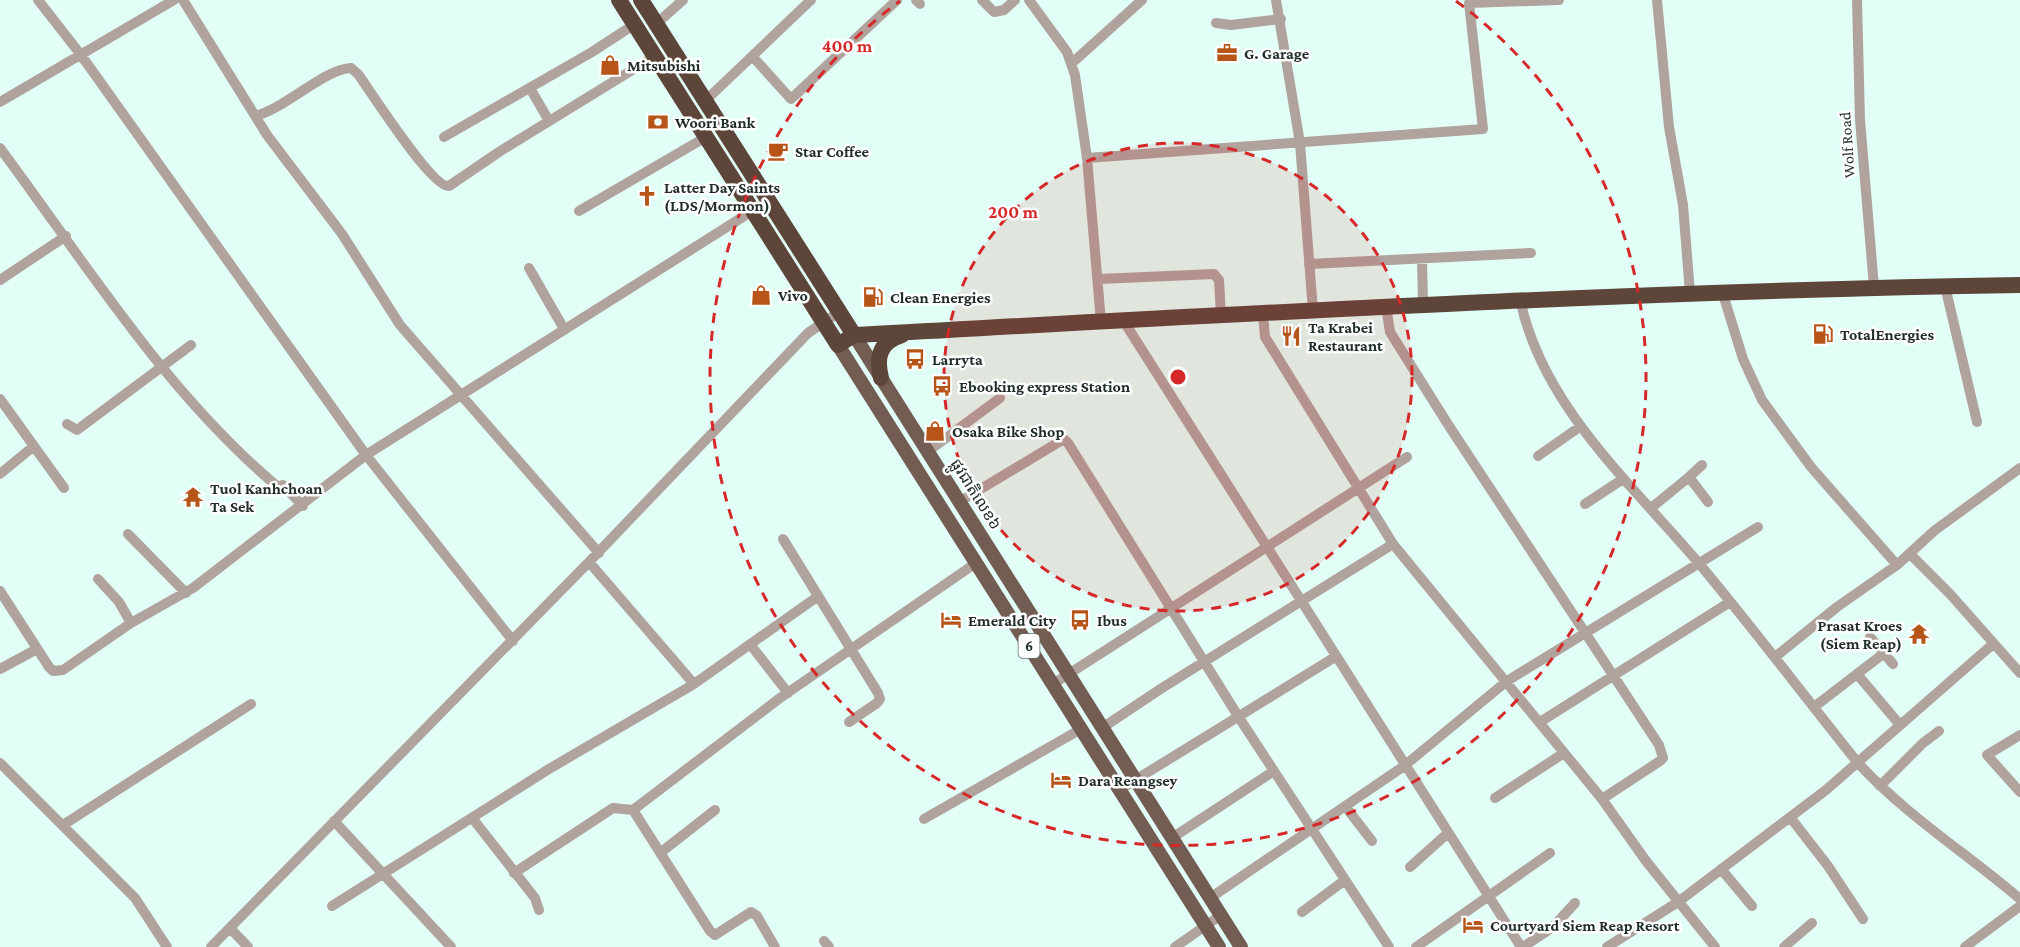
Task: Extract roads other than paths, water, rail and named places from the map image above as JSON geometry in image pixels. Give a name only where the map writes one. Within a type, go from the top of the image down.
[{"type":"highway","name":"6","points":[[619,0],[838,345]]},
{"type":"highway","name":"ផ្លូវជាតិលេខ៦","points":[[641,0],[854,335]]},
{"type":"highway","points":[[838,345],[854,335],[1520,299],[1722,291],[2020,285]]},
{"type":"highway","points":[[881,378],[877,363],[879,352],[893,338],[913,332]]},
{"type":"main road","name":"ផ្លូវជាតិលេខ៦","points":[[854,335],[1241,947]]},
{"type":"main road","name":"6","points":[[838,345],[1219,947]]},
{"type":"street","points":[[38,0],[81,55],[366,455],[513,641]]},
{"type":"street","points":[[0,102],[174,0]]},
{"type":"street","points":[[183,0],[255,116],[342,234],[400,325],[599,553]]},
{"type":"street","points":[[656,24],[683,0]]},
{"type":"street","points":[[705,101],[811,0]]},
{"type":"street","points":[[753,57],[791,99],[897,0]]},
{"type":"street","points":[[982,0],[994,12],[1004,10],[1015,0]]},
{"type":"street","points":[[1029,0],[1072,63],[1087,158],[1101,322]]},
{"type":"street","points":[[1072,63],[1143,0]]},
{"type":"street","points":[[1276,0],[1300,143],[1312,311]]},
{"type":"street","points":[[1087,158],[1483,129],[1470,3],[1559,0]]},
{"type":"street","points":[[1657,0],[1669,127],[1683,205],[1690,293]]},
{"type":"street","name":"Wolf Road","points":[[1857,0],[1860,120],[1874,287]]},
{"type":"street","points":[[1216,23],[1231,25],[1281,19]]},
{"type":"street","points":[[444,137],[530,88],[634,24]]},
{"type":"street","points":[[255,116],[283,104],[331,74],[351,68],[358,74],[415,157],[445,187],[655,57]]},
{"type":"street","points":[[530,88],[549,121]]},
{"type":"street","points":[[579,211],[706,137]]},
{"type":"street","points":[[0,148],[162,369],[228,444],[278,487],[283,485],[303,506]]},
{"type":"street","points":[[0,591],[49,667],[58,671],[131,623],[186,593],[303,506],[366,455],[768,201]]},
{"type":"street","points":[[0,280],[66,236]]},
{"type":"street","points":[[1310,264],[1531,253]]},
{"type":"street","points":[[1422,260],[1423,304]]},
{"type":"street","points":[[529,268],[564,329]]},
{"type":"street","points":[[1099,279],[1214,274],[1219,280],[1221,315]]},
{"type":"street","points":[[1945,286],[1977,422]]},
{"type":"street","points":[[1722,291],[1743,359],[1762,400],[1811,467],[1897,565]]},
{"type":"street","points":[[1520,299],[1525,326],[1555,386],[1581,426],[1623,478],[1700,564],[1858,762],[1880,786],[1930,831],[2020,899]]},
{"type":"street","points":[[1386,306],[1390,332],[1659,745],[1663,758],[1602,799]]},
{"type":"street","points":[[211,947],[599,553],[808,333],[839,312]]},
{"type":"street","points":[[1263,314],[1265,337],[1393,544],[1602,799],[1678,902],[1715,947]]},
{"type":"street","points":[[1123,320],[1404,766],[1522,947],[1560,921],[1575,903]]},
{"type":"street","points":[[67,424],[77,430],[162,369],[191,345]]},
{"type":"street","points":[[927,452],[1000,398]]},
{"type":"street","points":[[0,399],[64,488]]},
{"type":"street","points":[[1538,456],[1581,426]]},
{"type":"street","points":[[959,502],[1065,440],[1238,716],[1389,947]]},
{"type":"street","points":[[0,474],[34,446]]},
{"type":"street","points":[[1053,684],[1407,457]]},
{"type":"street","points":[[1651,508],[1702,465]]},
{"type":"street","points":[[1775,657],[1837,607],[1897,565],[1934,531],[2020,468]]},
{"type":"street","points":[[1689,477],[1708,502]]},
{"type":"street","points":[[1585,504],[1623,478]]},
{"type":"street","points":[[1210,898],[1404,766],[1507,681],[1758,527]]},
{"type":"street","points":[[128,534],[186,593]]},
{"type":"street","points":[[783,539],[880,699],[849,722]]},
{"type":"street","points":[[1102,728],[1393,544]]},
{"type":"street","points":[[1910,554],[1950,594],[2020,673]]},
{"type":"street","points":[[589,562],[694,684]]},
{"type":"street","points":[[514,873],[613,808],[633,810],[788,693],[976,563]]},
{"type":"street","points":[[98,579],[119,602],[131,623]]},
{"type":"street","points":[[332,906],[549,769],[694,684],[817,597]]},
{"type":"street","points":[[1540,722],[1731,602]]},
{"type":"street","points":[[1870,637],[1893,664]]},
{"type":"street","points":[[750,644],[788,693]]},
{"type":"street","points":[[1607,947],[1678,902],[1790,817],[1858,762],[1993,644]]},
{"type":"street","points":[[0,669],[37,649]]},
{"type":"street","points":[[1814,707],[1883,654]]},
{"type":"street","points":[[1119,790],[1335,657]]},
{"type":"street","points":[[1857,674],[1900,725]]},
{"type":"street","points":[[63,825],[251,705]]},
{"type":"street","points":[[924,819],[1081,729]]},
{"type":"street","points":[[1880,786],[1923,743],[1939,731]]},
{"type":"street","points":[[2020,735],[1987,755],[2020,792]]},
{"type":"street","points":[[1495,798],[1564,753]]},
{"type":"street","points":[[0,762],[135,898],[166,947]]},
{"type":"street","points":[[1172,838],[1274,771]]},
{"type":"street","points":[[1345,806],[1372,841]]},
{"type":"street","points":[[633,810],[710,931],[715,935],[751,912],[757,916],[776,947]]},
{"type":"street","points":[[660,853],[715,810]]},
{"type":"street","points":[[1790,817],[1828,866],[1863,919]]},
{"type":"street","points":[[473,819],[535,898],[539,910]]},
{"type":"street","points":[[334,821],[451,947]]},
{"type":"street","points":[[1410,867],[1448,833]]},
{"type":"street","points":[[1416,947],[1551,853]]},
{"type":"street","points":[[1721,869],[1752,906]]},
{"type":"street","points":[[1302,912],[1345,880]]},
{"type":"street","points":[[1965,947],[2020,906]]},
{"type":"street","points":[[1175,947],[1221,915]]},
{"type":"street","points":[[1784,947],[1812,923]]},
{"type":"street","points":[[230,928],[248,947]]},
{"type":"place","name":"G. Garage","points":[[1227,53]]},
{"type":"place","name":"Mitsubishi","points":[[610,65]]},
{"type":"place","name":"Woori Bank","points":[[658,122]]},
{"type":"place","name":"Star Coffee","points":[[778,151]]},
{"type":"place","name":"Latter Day Saints (LDS/Mormon)","points":[[647,196]]},
{"type":"place","name":"Vivo","points":[[761,295]]},
{"type":"place","name":"Clean Energies","points":[[873,297]]},
{"type":"place","name":"TotalEnergies","points":[[1823,334]]},
{"type":"place","name":"Ta Krabei Restaurant","points":[[1291,336]]},
{"type":"place","name":"Larryta","points":[[915,359]]},
{"type":"place","name":"Ebooking express Station","points":[[942,386]]},
{"type":"place","name":"Osaka Bike Shop","points":[[935,431]]},
{"type":"place","name":"Tuol Kanhchoan Ta Sek","points":[[193,497]]},
{"type":"place","name":"Emerald City","points":[[951,620]]},
{"type":"place","name":"Ibus","points":[[1080,620]]},
{"type":"place","name":"Prasat Kroes (Siem Reap)","points":[[1919,634]]},
{"type":"place","name":"Dara Reangsey","points":[[1061,780]]},
{"type":"place","name":"Courtyard Siem Reap Resort","points":[[1473,925]]}]
